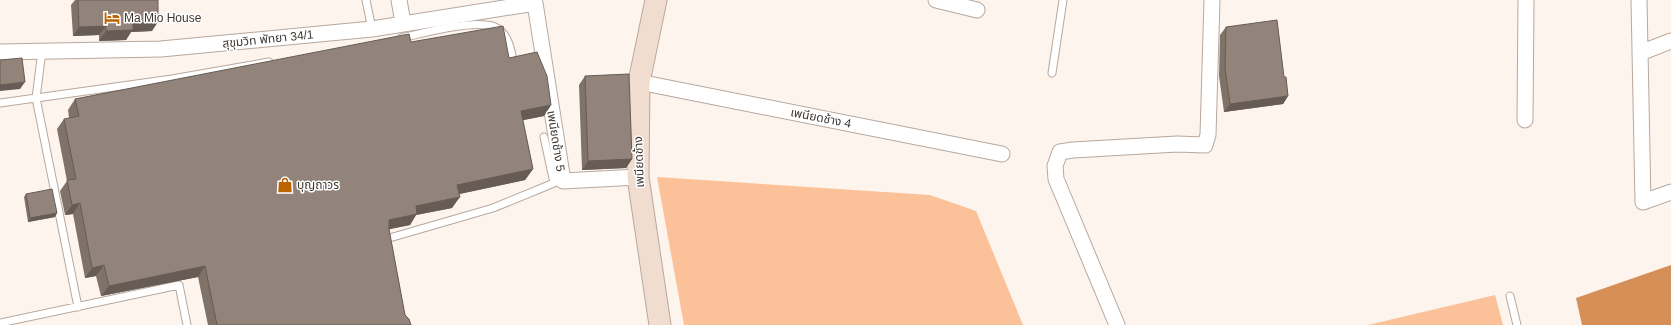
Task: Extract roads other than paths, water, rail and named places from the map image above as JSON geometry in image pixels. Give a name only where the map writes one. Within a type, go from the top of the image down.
[{"type":"street","points":[[399,0],[403,23]]},
{"type":"street","name":"เพนียดช้าง","points":[[656,0],[639,82],[638,177],[660,325]]},
{"type":"street","points":[[936,0],[977,10]]},
{"type":"street","points":[[1117,325],[1056,179],[1055,166],[1060,152],[1073,150],[1178,144],[1204,145],[1208,135],[1212,0]]},
{"type":"street","points":[[1525,120],[1526,0]]},
{"type":"street","points":[[1639,0],[1643,202],[1671,192]]},
{"type":"street","name":"สุขุมวิท พัทยา 34/1","points":[[0,52],[161,49],[372,29],[535,3]]},
{"type":"street","name":"เพนียดช้าง 5","points":[[535,3],[563,181],[638,177]]},
{"type":"street","points":[[1640,53],[1671,41]]},
{"type":"street","name":"เพนียดช้าง 4","points":[[639,82],[1002,154]]},
{"type":"lane","points":[[366,0],[372,29]]},
{"type":"lane","points":[[1052,74],[1064,0]]},
{"type":"lane","points":[[391,39],[461,27],[487,25],[496,27],[504,33],[512,54]]},
{"type":"lane","points":[[42,52],[36,98],[78,307]]},
{"type":"lane","points":[[0,103],[172,79],[274,61]]},
{"type":"lane","points":[[389,255],[386,240],[493,208],[554,183],[544,138]]},
{"type":"lane","points":[[0,323],[179,286],[187,325]]},
{"type":"lane","points":[[1510,296],[1517,325]]},
{"type":"place","name":"Ma Mio House","points":[[112,18]]},
{"type":"place","name":"บุญถาวร","points":[[285,185]]}]
